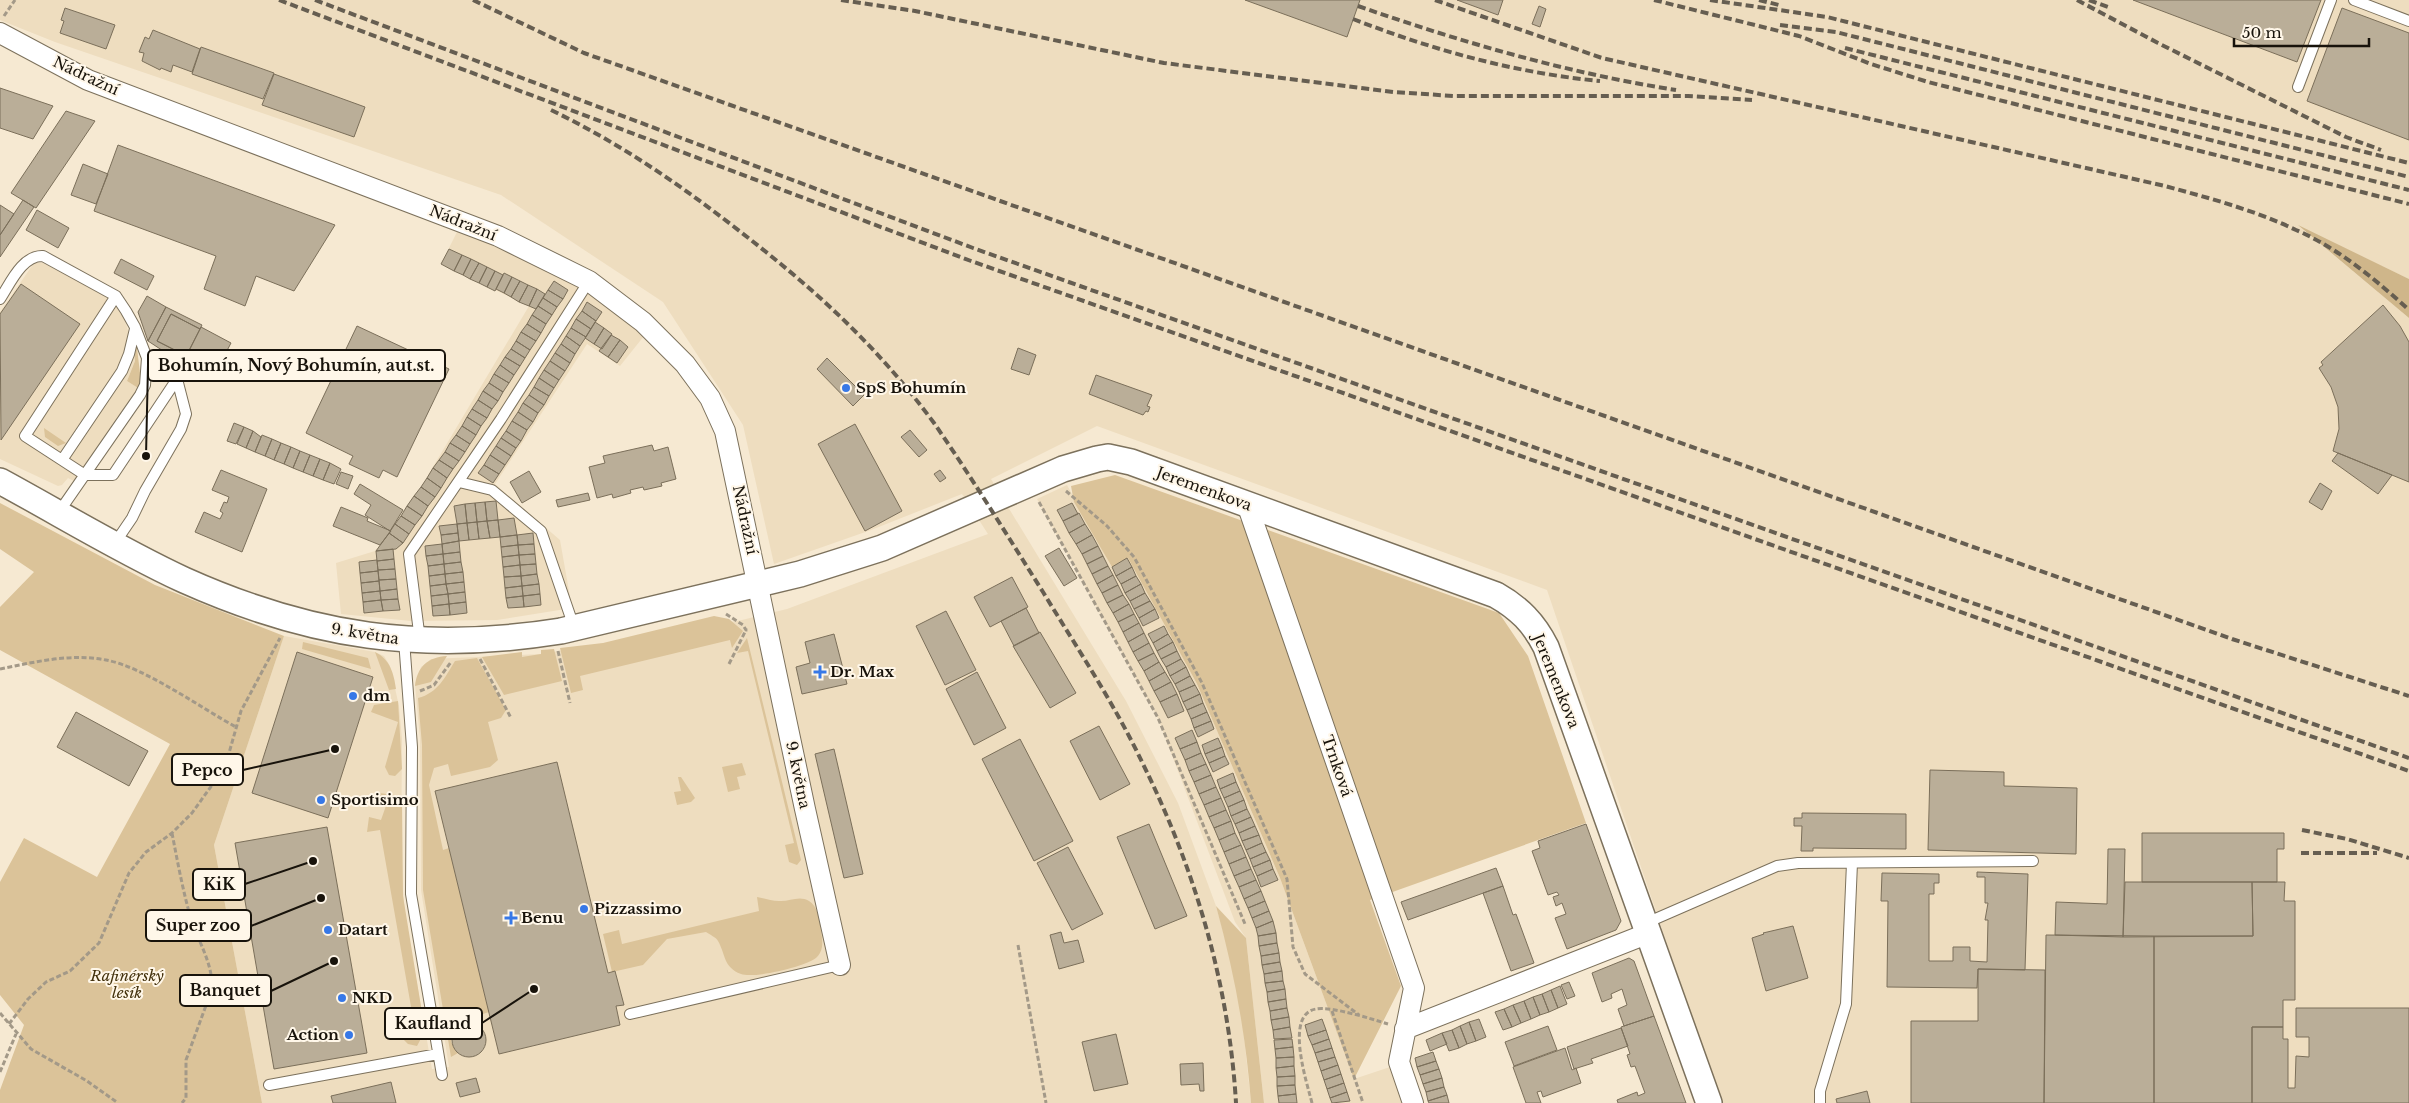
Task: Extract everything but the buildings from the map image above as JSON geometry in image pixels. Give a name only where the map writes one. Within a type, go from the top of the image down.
[{"type":"street","name":"Nádražní","points":[[0,33],[88,80],[498,236],[589,281],[663,340],[685,364],[710,398],[725,431],[758,584]]},
{"type":"street","name":"Jeremenkova","points":[[1046,476],[1097,458],[1118,459],[1496,595],[1523,613],[1540,634],[1551,660],[1709,1103]]},
{"type":"street","name":"9. května","points":[[0,481],[183,579],[238,602],[289,620],[342,632],[412,641],[472,642],[515,638],[565,637],[800,574],[882,548],[1046,476]]},
{"type":"street","name":"Trnková","points":[[1247,504],[1414,988],[1399,1062],[1413,1103]]},
{"type":"street","name":"9. května","points":[[758,584],[840,965]]},
{"type":"street","points":[[1405,1029],[1648,928]]},
{"type":"lane","points":[[2298,87],[2331,0]]},
{"type":"lane","points":[[2354,0],[2409,21]]},
{"type":"lane","points":[[0,299],[26,261],[35,255],[43,256],[116,296],[135,327],[147,358],[145,385],[140,395],[59,512]]},
{"type":"lane","points":[[442,1075],[411,894],[412,641],[409,554],[502,419],[589,281]]},
{"type":"lane","points":[[116,296],[25,436],[85,475],[113,475],[177,379]]},
{"type":"lane","points":[[62,460],[122,372],[130,354],[135,327]]},
{"type":"lane","points":[[115,543],[132,518],[145,491],[181,429],[186,414],[177,379],[147,358]]},
{"type":"lane","points":[[459,482],[492,490],[541,531],[565,637]]},
{"type":"lane","points":[[1648,928],[1777,866],[1798,863],[2034,861]]},
{"type":"lane","points":[[1820,1103],[1820,1091],[1846,1004],[1852,863]]},
{"type":"lane","points":[[630,1014],[840,965]]},
{"type":"lane","points":[[269,1085],[438,1054]]},
{"type":"path","points":[[0,23],[15,0]]},
{"type":"path","points":[[1046,476],[1158,718],[1245,924]]},
{"type":"path","points":[[1046,476],[1107,526],[1134,558],[1202,683],[1287,878],[1293,947],[1305,974],[1359,1015]]},
{"type":"path","points":[[9,1024],[28,999],[46,982],[70,971],[99,943],[129,873],[146,852],[172,832],[192,813],[226,767],[241,711],[289,620]]},
{"type":"path","points":[[729,664],[746,630]]},
{"type":"path","points":[[565,637],[570,703]]},
{"type":"path","points":[[478,655],[511,718]]},
{"type":"path","points":[[0,669],[50,659],[107,660],[139,672],[236,727]]},
{"type":"path","points":[[172,832],[189,911],[207,957],[212,976],[212,989],[186,1060],[186,1098],[182,1103]]},
{"type":"path","points":[[1018,944],[1046,1103]]},
{"type":"path","points":[[1312,1103],[1298,1038],[1302,1019],[1307,1012],[1317,1008],[1359,1015],[1405,1029]]},
{"type":"path","points":[[1332,1011],[1363,1103]]},
{"type":"path","points":[[0,1013],[16,1034],[31,1049],[88,1082],[118,1103]]},
{"type":"path","points":[[0,1072],[16,1034]]},
{"type":"shaded area","points":[[0,0],[2409,0],[2409,279],[2300,227],[2409,318],[2409,1103],[1721,1103],[1547,590],[1097,426],[991,479],[1126,701],[1178,803],[1216,906],[1230,956],[1241,1007],[1251,1103],[262,1103],[214,845],[284,636],[375,652],[384,656],[390,666],[399,706],[402,739],[401,867],[405,915],[432,1069],[449,1067],[421,890],[420,739],[415,685],[421,667],[431,659],[541,654],[742,620],[787,609],[988,534],[962,494],[871,530],[774,564],[743,425],[663,302],[501,195],[55,42],[0,20]]},
{"type":"shaded area","points":[[2298,225],[2409,279],[2409,318]]},
{"type":"shaded area","points":[[458,230],[576,283],[613,307],[644,336],[620,366],[587,344],[495,484],[560,540],[572,608],[497,620],[411,621],[341,614],[336,563],[375,551],[389,533],[421,487],[529,306],[441,264]]},
{"type":"shaded area","points":[[34,263],[43,263],[105,296],[122,311],[134,349],[135,361],[127,381],[138,388],[74,481],[68,478],[62,485],[58,486],[0,459],[0,312]]},
{"type":"shaded area","points":[[1067,485],[1112,567],[1128,557],[1197,684],[1280,878],[1354,1079],[1393,1066],[1405,1103],[1264,1103],[1246,938],[1235,922],[1158,718],[1037,499]]},
{"type":"green space","points":[[137,348],[141,381],[138,388],[127,381],[135,361],[134,349]]},
{"type":"green space","points":[[44,428],[66,443],[58,446],[45,437]]},
{"type":"green space","points":[[1115,475],[1499,613],[1528,656],[1586,823],[1370,900],[1401,986],[1354,1079],[1280,878],[1197,684],[1128,558],[1112,567],[1074,502],[1071,486]]},
{"type":"green space","name":"Rafinérský lesík","points":[[0,503],[155,585],[284,636],[214,845],[262,1103],[0,1103],[0,1090],[24,1025],[0,995],[0,882],[24,838],[97,877],[170,744],[0,650],[0,607],[34,572],[0,549]]},
{"type":"green space","points":[[714,616],[729,619],[743,631],[732,648],[730,640],[580,676],[583,690],[571,693],[560,648],[603,643]]},
{"type":"green space","points":[[747,638],[801,860],[797,865],[789,862],[785,845],[794,843],[748,651],[737,653]]},
{"type":"green space","points":[[303,642],[368,658],[371,669],[302,649]]},
{"type":"green space","points":[[554,649],[562,681],[504,695],[482,657],[522,652],[522,657],[541,654],[541,650]]},
{"type":"green space","points":[[375,652],[388,663],[396,689],[389,690]]},
{"type":"green space","points":[[447,656],[431,682],[415,686],[418,673],[425,664],[434,658]]},
{"type":"green space","points":[[477,658],[506,710],[501,718],[488,722],[498,760],[490,767],[451,776],[448,764],[434,768],[429,785],[443,850],[449,848],[489,1012],[483,1014],[482,1029],[469,1022],[461,1024],[456,1028],[451,1042],[458,1053],[451,1057],[423,890],[422,745],[418,698],[425,696],[436,688],[455,661]]},
{"type":"green space","points":[[398,701],[402,769],[395,776],[389,775],[385,767],[398,722],[371,712],[374,705]]},
{"type":"green space","points":[[742,763],[746,775],[737,777],[740,789],[728,792],[722,767]]},
{"type":"green space","points":[[678,777],[681,777],[695,798],[691,802],[677,805],[674,792],[681,791]]},
{"type":"green space","points":[[379,793],[395,795],[402,801],[403,896],[425,1031],[417,1046],[408,1044],[402,1038],[416,1035],[380,830],[367,832],[369,817],[381,820],[388,800],[375,796]]},
{"type":"green space","points":[[757,897],[773,901],[805,899],[812,903],[818,914],[822,936],[822,945],[817,957],[812,961],[780,971],[757,975],[741,974],[731,968],[717,940],[706,932],[667,939],[643,965],[612,972],[603,934],[619,930],[622,944],[759,911]]},
{"type":"green space","points":[[1216,906],[1246,938],[1264,1103],[1251,1103],[1238,1003]]},
{"type":"railway","points":[[279,0],[971,261],[2409,771]]},
{"type":"railway","points":[[315,0],[973,248],[2409,758]]},
{"type":"railway","points":[[473,0],[584,53],[2232,639],[2409,696]]},
{"type":"railway","points":[[841,0],[915,11],[1164,63],[1393,92],[1454,96],[1688,96],[1752,100]]},
{"type":"railway","points":[[1435,0],[1602,58],[2165,186],[2231,205],[2264,216],[2312,237],[2341,255],[2369,276],[2409,310]]},
{"type":"railway","points":[[1654,0],[1799,36],[1871,64],[1928,82],[2409,204]]},
{"type":"railway","points":[[1710,0],[1827,17],[2409,163]]},
{"type":"railway","points":[[1759,0],[1779,5]]},
{"type":"railway","points":[[2077,0],[2158,43],[2346,137],[2381,150]]},
{"type":"railway","points":[[2089,0],[2108,7]]},
{"type":"railway","points":[[1358,6],[1436,32],[1515,55],[1595,75],[1676,90]]},
{"type":"railway","points":[[1353,19],[1413,41],[1475,59],[1537,72],[1600,81]]},
{"type":"railway","points":[[1780,25],[1836,32],[2409,177]]},
{"type":"railway","points":[[1845,48],[2409,190]]},
{"type":"railway","points":[[551,110],[599,135],[645,163],[689,193],[789,271],[865,341],[934,423],[1095,676],[1120,718],[1161,802],[1193,886],[1217,971],[1226,1015],[1236,1103]]},
{"type":"railway","points":[[2302,830],[2347,839],[2409,858]]},
{"type":"railway","points":[[2301,853],[2377,853]]},
{"type":"place","name":"SpS Bohumín","points":[[846,388]]},
{"type":"place","name":"Bohumín, Nový Bohumín, aut.st.","points":[[146,456]]},
{"type":"place","name":"Dr. Max","points":[[820,672]]},
{"type":"place","name":"dm","points":[[353,696]]},
{"type":"place","name":"Pepco","points":[[335,749]]},
{"type":"place","name":"Sportisimo","points":[[321,800]]},
{"type":"place","name":"KiK","points":[[313,861]]},
{"type":"place","name":"Super zoo","points":[[321,898]]},
{"type":"place","name":"Pizzassimo","points":[[584,909]]},
{"type":"place","name":"Benu","points":[[511,918]]},
{"type":"place","name":"Datart","points":[[328,930]]},
{"type":"place","name":"Banquet","points":[[334,961]]},
{"type":"place","name":"Kaufland","points":[[534,989]]},
{"type":"place","name":"NKD","points":[[342,998]]},
{"type":"place","name":"Action","points":[[349,1035]]}]
